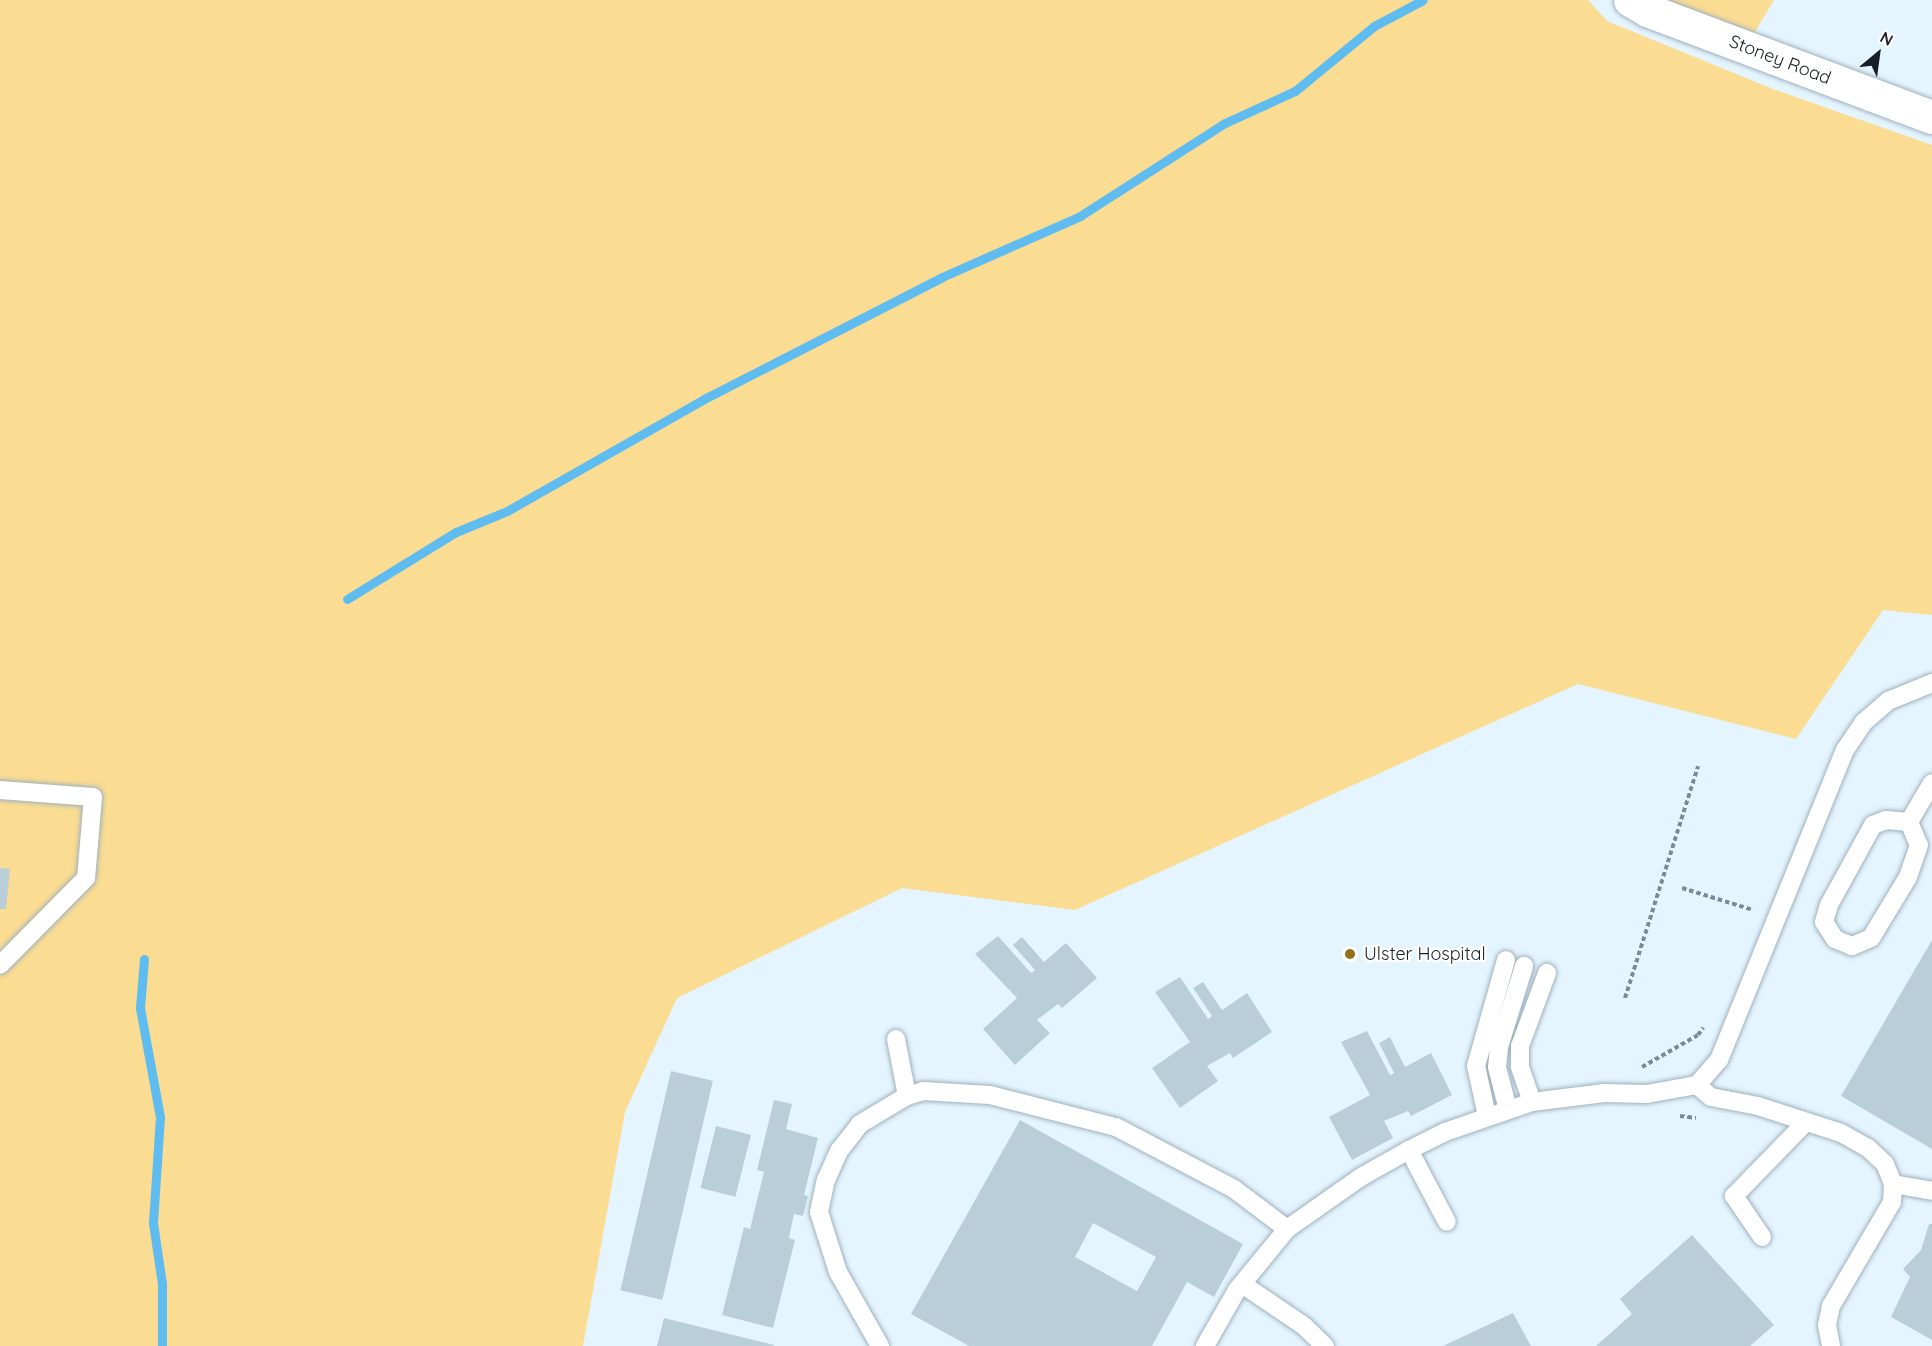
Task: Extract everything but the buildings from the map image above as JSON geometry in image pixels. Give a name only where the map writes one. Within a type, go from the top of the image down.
[{"type":"street","name":"Stoney Road","points":[[1630,0],[1647,10],[1932,117]]},
{"type":"lane","points":[[1205,1346],[1242,1284],[1287,1229],[1361,1177],[1410,1150],[1487,1116],[1532,1102],[1604,1093],[1647,1094],[1697,1085],[1719,1060],[1845,750],[1864,722],[1888,701],[1932,683]]},
{"type":"lane","points":[[1909,822],[1932,783]]},
{"type":"lane","points":[[0,790],[93,797],[86,878],[0,965]]},
{"type":"lane","points":[[1886,820],[1909,822],[1919,845],[1908,877],[1871,938],[1852,946],[1835,939],[1824,922],[1828,905],[1873,825],[1886,820]]},
{"type":"lane","points":[[1487,1116],[1476,1066],[1506,960]]},
{"type":"lane","points":[[1508,1110],[1497,1066],[1498,1047],[1524,966]]},
{"type":"lane","points":[[1532,1102],[1520,1067],[1520,1046],[1547,973]]},
{"type":"lane","points":[[896,1039],[907,1095]]},
{"type":"lane","points":[[1697,1085],[1712,1097],[1841,1133],[1868,1148],[1885,1164],[1893,1184],[1892,1202],[1831,1306],[1827,1325],[1831,1346]]},
{"type":"lane","points":[[880,1346],[838,1272],[819,1212],[825,1180],[839,1151],[860,1124],[907,1095],[923,1091],[990,1095],[1116,1127],[1234,1189],[1287,1229]]},
{"type":"lane","points":[[1762,1237],[1734,1196],[1806,1122]]},
{"type":"lane","points":[[1410,1150],[1447,1222]]},
{"type":"lane","points":[[1893,1184],[1932,1191]]},
{"type":"lane","points":[[1242,1284],[1304,1326],[1324,1346]]},
{"type":"path","points":[[1625,998],[1698,766]]},
{"type":"path","points":[[1682,888],[1753,910]]},
{"type":"shaded area","points":[[0,0],[1588,0],[1607,21],[1773,89],[1932,145],[1932,615],[1883,610],[1796,739],[1578,684],[1075,910],[902,888],[677,998],[625,1112],[583,1346],[0,1346]]},
{"type":"shaded area","points":[[1630,0],[1774,0],[1746,47]]},
{"type":"waterway","points":[[347,599],[456,532],[507,511],[704,399],[942,277],[1080,216],[1225,123],[1295,91],[1374,26],[1423,0]]},
{"type":"waterway","points":[[144,959],[140,1008],[160,1117],[153,1223],[162,1284],[162,1346]]},
{"type":"place","name":"Ulster Hospital","points":[[1350,954]]}]
